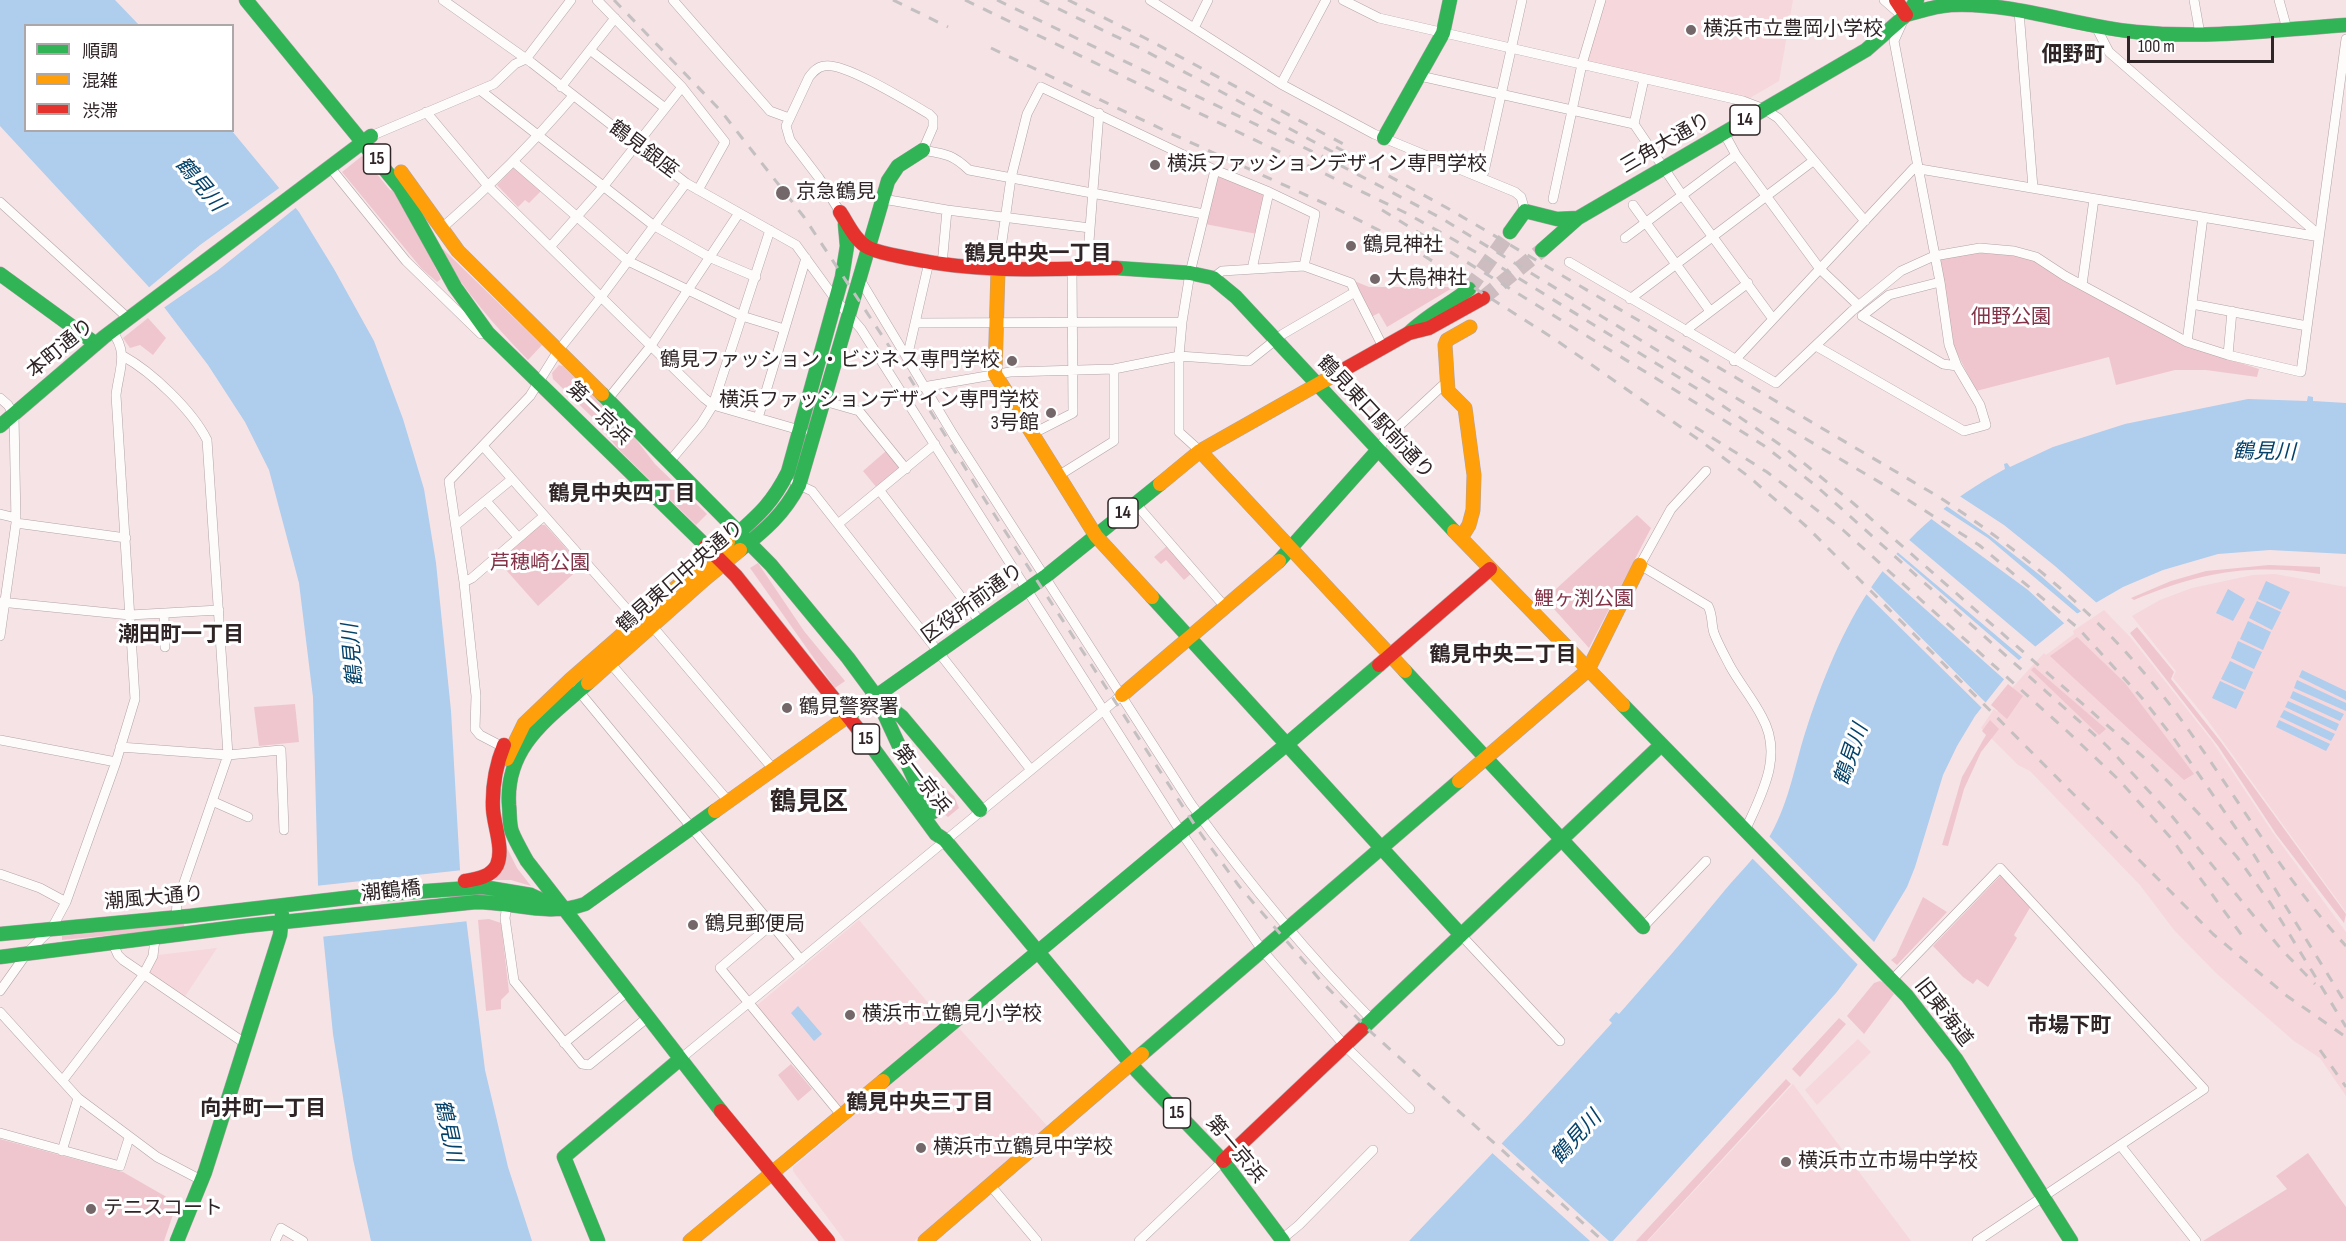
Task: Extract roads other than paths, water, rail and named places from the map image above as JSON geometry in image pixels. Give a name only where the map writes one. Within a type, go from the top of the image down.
[{"type":"main road","name":"第一京浜","points":[[246,0],[366,138],[414,188],[458,251],[670,461],[771,565],[848,658],[876,696],[924,800],[944,828],[945,840]]},
{"type":"main road","name":"第一京浜","points":[[259,0],[366,138],[410,204],[455,287],[488,333],[736,576],[848,717],[936,834],[945,840],[1131,1064],[1223,1161],[1283,1240]]},
{"type":"main road","points":[[1384,138],[1443,33],[1450,0]]},
{"type":"main road","points":[[1896,0],[1906,15],[1937,6],[1959,4],[2019,11],[2135,32],[2200,34],[2346,25]]},
{"type":"main road","name":"14","points":[[1906,15],[1917,0]]},
{"type":"main road","name":"三角大通り","points":[[1578,218],[1866,50],[1906,15]]},
{"type":"main road","name":"本町通り","points":[[0,426],[112,331],[366,138]]},
{"type":"main road","name":"鶴見東口中央通り","points":[[558,904],[536,884],[509,843],[502,816],[503,772],[510,752],[524,724],[570,680],[637,621],[719,560],[750,544],[788,506],[799,485],[867,247],[892,169],[904,159],[923,150]]},
{"type":"main road","points":[[1510,232],[1526,211],[1557,219],[1578,218]]},
{"type":"main road","points":[[840,212],[854,235],[867,247],[855,254],[842,278]]},
{"type":"main road","points":[[840,212],[847,228],[848,239],[842,278]]},
{"type":"main road","name":"14","points":[[1542,250],[1578,218]]},
{"type":"main road","name":"鶴見東口駅前通り","points":[[867,247],[888,254],[936,263],[998,269],[1137,267],[1213,278],[1236,297],[1490,569],[1748,834]]},
{"type":"main road","points":[[998,269],[995,374],[1096,536],[1461,935]]},
{"type":"main road","points":[[0,274],[96,344]]},
{"type":"main road","name":"鶴見東口中央通り","points":[[558,904],[527,861],[514,835],[508,816],[510,776],[520,750],[534,732],[650,630],[719,560],[739,532],[765,509],[777,494],[785,478],[800,430],[842,278]]},
{"type":"main road","name":"区役所前通り","points":[[1409,333],[1424,318],[1449,305],[1469,289]]},
{"type":"main road","name":"区役所前通り","points":[[475,890],[487,901],[544,910],[558,904],[574,909],[585,904],[1027,590],[1200,451],[1383,347],[1409,333],[1429,328],[1483,298]]},
{"type":"main road","points":[[1461,538],[1467,531],[1474,506],[1473,468],[1465,407],[1449,394],[1447,386],[1445,342],[1470,327]]},
{"type":"main road","points":[[1122,695],[1273,568],[1378,450]]},
{"type":"main road","points":[[1200,451],[1643,927]]},
{"type":"main road","points":[[925,1241],[1382,848],[1484,757],[1588,670],[1640,565]]},
{"type":"main road","points":[[690,1241],[1287,744],[1490,569]]},
{"type":"main road","name":"15","points":[[876,696],[902,717],[980,810]]},
{"type":"main road","points":[[475,890],[491,873],[500,857],[501,849],[493,810],[495,776],[503,747],[513,733],[524,724]]},
{"type":"main road","points":[[1223,1161],[1661,745]]},
{"type":"main road","name":"旧東海道","points":[[1748,834],[1892,980],[1956,1059],[2071,1241]]},
{"type":"main road","points":[[475,890],[495,887],[558,904],[680,1060],[828,1241]]},
{"type":"main road","name":"潮鶴橋","points":[[311,903],[372,896],[475,890]]},
{"type":"main road","name":"潮鶴橋","points":[[309,920],[475,890]]},
{"type":"main road","name":"潮風大通り","points":[[0,934],[311,903]]},
{"type":"main road","points":[[177,1241],[201,1180],[246,1044],[280,935],[283,907]]},
{"type":"main road","points":[[190,916],[216,922],[272,916],[281,923]]},
{"type":"main road","name":"潮風大通り","points":[[0,957],[309,920]]},
{"type":"main road","points":[[52,928],[54,938],[61,943],[142,934],[155,939]]},
{"type":"main road","points":[[0,941],[17,939],[24,945],[27,953]]},
{"type":"main road","points":[[598,1241],[564,1157],[680,1060]]},
{"type":"street","name":"鶴見銀座","points":[[443,0],[526,59],[686,183],[796,245],[836,300],[861,329],[1181,832],[1262,950],[1346,1046],[1410,1109]]},
{"type":"street","points":[[366,138],[494,84],[515,64],[526,59],[571,0]]},
{"type":"street","points":[[597,0],[682,87],[725,142],[698,190]]},
{"type":"street","points":[[673,0],[770,111],[789,118]]},
{"type":"street","points":[[1150,0],[1281,84],[1384,138],[1515,192],[1521,197],[1526,211]]},
{"type":"street","points":[[1194,28],[1208,0]]},
{"type":"street","points":[[1281,84],[1326,0]]},
{"type":"street","points":[[1343,0],[1379,18],[1743,101],[1764,109],[1778,118],[1865,221]]},
{"type":"street","points":[[1484,172],[1522,0]]},
{"type":"street","points":[[1553,198],[1582,64],[1601,1],[1589,0]]},
{"type":"street","points":[[1816,346],[1965,431],[1986,425],[1980,405],[1957,366],[1949,345],[1940,282],[1894,41],[1906,15],[1898,12],[1884,0]]},
{"type":"street","points":[[2194,0],[2200,34]]},
{"type":"street","points":[[2279,0],[2287,29]]},
{"type":"street","points":[[2019,11],[2032,188]]},
{"type":"street","points":[[561,87],[615,18]]},
{"type":"street","points":[[2095,25],[2109,52],[2319,235]]},
{"type":"street","points":[[1569,262],[1734,361],[1776,383],[1900,271],[1934,256],[1980,248],[2014,251],[2036,257],[2082,285],[2187,342],[2228,355],[2301,372],[2346,39]]},
{"type":"street","points":[[590,50],[665,108]]},
{"type":"street","points":[[840,212],[813,169],[790,140],[786,126],[815,70],[823,66],[843,68],[929,114],[933,118],[933,127],[923,150],[947,153],[969,171],[1204,214]]},
{"type":"street","points":[[1420,76],[1634,124],[1682,195],[1773,319]]},
{"type":"street","points":[[1634,124],[1644,79]]},
{"type":"street","points":[[550,247],[603,187],[682,87]]},
{"type":"street","points":[[998,269],[1011,178],[1027,114],[1041,87],[1215,170],[1315,214],[1304,266]]},
{"type":"street","points":[[480,90],[653,225],[711,258],[756,277]]},
{"type":"street","points":[[442,228],[514,162],[573,96]]},
{"type":"street","points":[[426,112],[489,187],[650,347],[713,405],[814,435]]},
{"type":"street","points":[[1087,267],[1100,114]]},
{"type":"street","points":[[1724,133],[1736,155],[1821,268],[1859,306]]},
{"type":"street","points":[[1625,238],[1736,155]]},
{"type":"street","points":[[1630,299],[1813,161]]},
{"type":"street","points":[[514,162],[628,261],[742,316],[784,328]]},
{"type":"street","points":[[329,166],[406,261],[481,334],[525,370]]},
{"type":"street","points":[[1734,361],[1914,168],[2314,236],[2319,235]]},
{"type":"street","points":[[1200,451],[1179,432],[1179,356],[1190,273],[1215,170]]},
{"type":"street","points":[[503,747],[480,735],[475,729],[476,696],[464,582],[448,481],[530,396],[558,351],[686,183]]},
{"type":"street","points":[[1252,269],[1269,192]]},
{"type":"street","points":[[883,199],[947,210],[1090,228]]},
{"type":"street","points":[[2082,285],[2094,199]]},
{"type":"street","points":[[0,202],[129,319]]},
{"type":"street","points":[[1632,204],[1710,311]]},
{"type":"street","points":[[907,358],[915,323],[936,263],[947,210]]},
{"type":"street","points":[[608,399],[650,347],[739,213]]},
{"type":"street","points":[[2187,342],[2203,217]]},
{"type":"street","points":[[670,461],[701,424],[713,405],[770,231]]},
{"type":"street","points":[[758,418],[806,258]]},
{"type":"street","points":[[1213,278],[1222,271],[1304,266],[1351,283],[1383,347]]},
{"type":"street","points":[[1032,435],[1072,413],[1072,267]]},
{"type":"street","points":[[860,278],[954,436],[1200,816],[1230,859],[1287,928],[1372,1020]]},
{"type":"street","points":[[1940,282],[1888,295],[1863,316],[1944,364],[1957,366]]},
{"type":"street","points":[[1687,332],[1690,327],[1748,283]]},
{"type":"street","points":[[924,387],[995,374],[1114,369],[1179,356],[1249,361],[1276,339],[1355,292]]},
{"type":"street","points":[[2192,304],[2307,326]]},
{"type":"street","points":[[2228,355],[2232,311]]},
{"type":"street","points":[[915,323],[1182,322]]},
{"type":"street","points":[[0,991],[27,953],[52,928],[66,902],[116,762],[135,699],[116,395],[123,356],[122,344],[112,331]]},
{"type":"street","points":[[123,356],[151,375],[199,424],[207,440],[228,755],[177,903],[176,917]]},
{"type":"street","points":[[1058,476],[1114,441],[1114,369]]},
{"type":"street","points":[[1378,450],[1386,438],[1442,386],[1447,386]]},
{"type":"street","points":[[0,398],[14,415],[16,520],[0,636]]},
{"type":"street","points":[[824,401],[859,411],[906,469]]},
{"type":"street","points":[[838,524],[936,446],[954,436]]},
{"type":"street","points":[[483,446],[637,621],[650,630],[774,770]]},
{"type":"street","points":[[1707,471],[1671,509],[1640,565],[1708,606],[1714,634],[1765,723],[1772,753],[1767,781],[1748,834]]},
{"type":"street","points":[[456,525],[512,478]]},
{"type":"street","points":[[785,478],[812,491],[1031,770]]},
{"type":"street","points":[[880,491],[981,623]]},
{"type":"street","points":[[486,501],[518,537]]},
{"type":"street","points":[[1135,503],[1226,608]]},
{"type":"street","points":[[0,514],[16,520],[126,538]]},
{"type":"street","points":[[464,582],[472,578],[544,516]]},
{"type":"street","points":[[3,603],[130,615],[219,610]]},
{"type":"street","points":[[164,614],[165,647]]},
{"type":"street","points":[[611,664],[729,802]]},
{"type":"street","points":[[570,680],[801,960]]},
{"type":"street","points":[[680,1060],[1122,695]]},
{"type":"street","points":[[0,740],[116,762]]},
{"type":"street","points":[[120,747],[228,755],[281,750],[284,830]]},
{"type":"street","points":[[212,801],[248,817]]},
{"type":"street","points":[[1643,927],[1706,861]]},
{"type":"street","points":[[1892,980],[2001,868],[2204,1089],[1977,1241]]},
{"type":"street","points":[[0,874],[27,883],[66,902]]},
{"type":"street","points":[[507,905],[505,918],[514,981],[582,1064],[590,1065],[647,1018]]},
{"type":"street","points":[[772,924],[720,968],[842,1116]]},
{"type":"street","points":[[1461,935],[1560,1041]]},
{"type":"street","points":[[63,1080],[143,974],[153,956],[155,939]]},
{"type":"street","points":[[113,944],[118,956],[246,1044]]},
{"type":"street","points":[[564,1043],[627,992]]},
{"type":"street","points":[[0,1012],[78,1098],[157,1157],[201,1180]]},
{"type":"street","points":[[62,1151],[78,1098]]},
{"type":"street","points":[[0,1133],[120,1166],[129,1138]]},
{"type":"street","points":[[2120,1145],[2196,1241]]},
{"type":"street","points":[[1283,1240],[1373,1150]]},
{"type":"street","points":[[1139,1241],[1223,1161]]},
{"type":"street","points":[[990,1185],[1037,1241]]},
{"type":"street","points":[[275,1241],[280,1228],[303,1241]]},
{"type":"water","name":"鶴見川","points":[[0,0],[115,0],[138,24],[24,24],[24,132],[233,132],[299,212],[374,341],[403,419],[424,489],[436,563],[451,711],[460,870],[485,1070],[508,1167],[532,1241],[371,1241],[353,1159],[333,1034],[318,884],[313,697],[299,583],[269,470],[245,422],[208,365],[148,286],[0,126]]},
{"type":"water","name":"鶴見川","points":[[2308,396],[2313,397],[2313,401],[2346,403],[2346,554],[2270,550],[2218,554],[2163,570],[2123,587],[2073,616],[2020,659],[1975,716],[1957,746],[1943,775],[1907,887],[1871,947],[1836,993],[1613,1241],[1409,1241],[1612,1023],[1609,1020],[1616,1012],[1619,1014],[1766,841],[1783,808],[1822,685],[1857,610],[1903,546],[1932,518],[1966,493],[2005,469],[2004,464],[2007,463],[2010,467],[2053,447],[2125,424],[2248,399],[2307,401]]},
{"type":"water","points":[[2266,581],[2290,592],[2281,610],[2258,599]]},
{"type":"water","points":[[2228,589],[2245,599],[2233,621],[2216,613]]},
{"type":"water","points":[[2257,601],[2281,612],[2272,630],[2249,618]]},
{"type":"water","points":[[2248,621],[2271,632],[2263,650],[2240,639]]},
{"type":"water","points":[[2238,641],[2262,652],[2254,669],[2231,658]]},
{"type":"water","points":[[2230,661],[2253,672],[2245,690],[2221,679]]},
{"type":"water","points":[[2302,670],[2346,691],[2346,700],[2299,677]]},
{"type":"water","points":[[2297,680],[2346,703],[2346,711],[2294,688]]},
{"type":"water","points":[[2220,681],[2244,692],[2236,709],[2212,698]]},
{"type":"water","points":[[2293,691],[2344,714],[2340,721],[2290,698]]},
{"type":"water","points":[[2288,701],[2339,724],[2336,731],[2285,707]]},
{"type":"water","points":[[2284,710],[2335,734],[2331,741],[2280,717]]},
{"type":"water","points":[[2279,720],[2330,744],[2326,751],[2276,727]]},
{"type":"water","points":[[798,1006],[822,1034],[814,1041],[791,1013]]},
{"type":"tunnel","points":[[1469,289],[1510,232]]},
{"type":"tunnel","points":[[1483,298],[1542,250]]},
{"type":"railway","points":[[614,0],[721,111],[804,217],[908,375],[985,500],[1198,830],[1239,886],[1321,981],[1372,1033],[1603,1241]]},
{"type":"railway","points":[[893,0],[948,27]]},
{"type":"railway","points":[[965,0],[1406,213],[1481,255],[1704,393],[1785,448],[1853,503],[2148,761],[2237,857],[2271,904],[2346,1027]]},
{"type":"railway","points":[[997,0],[1330,160],[1441,218],[1714,385],[1886,486],[1979,545],[2078,628],[2142,698],[2175,740],[2251,850],[2346,1004]]},
{"type":"railway","points":[[1040,0],[1140,48],[1342,157]]},
{"type":"railway","points":[[1068,0],[1145,38],[1349,147]]},
{"type":"railway","points":[[991,48],[1341,211],[1404,243],[1556,340],[1702,442],[1748,476],[1807,527],[2213,934],[2287,996],[2346,1037]]},
{"type":"railway","points":[[1336,147],[1449,209],[1939,497],[2010,547],[2076,602],[2136,663],[2190,732],[2303,895],[2346,946]]},
{"type":"railway","points":[[1382,210],[1763,445],[1815,485],[2107,746],[2171,815],[2281,949],[2315,984]]},
{"type":"railway","points":[[1695,427],[1767,472],[1843,530],[2068,732],[2119,780],[2171,838],[2246,941]]},
{"type":"railway","points":[[2320,1050],[2346,1087]]},
{"type":"place","name":"横浜市立豊岡小学校","points":[[1691,30]]},
{"type":"place","name":"横浜ファッションデザイン専門学校","points":[[1155,165]]},
{"type":"place","name":"京急鶴見","points":[[783,193]]},
{"type":"place","name":"鶴見神社","points":[[1351,246]]},
{"type":"place","name":"大鳥神社","points":[[1375,279]]},
{"type":"place","name":"鶴見ファッション・ビジネス専門学校","points":[[1012,361]]},
{"type":"place","name":"横浜ファッションデザイン専門学校 3号館","points":[[1051,413]]},
{"type":"place","name":"鶴見警察署","points":[[787,708]]},
{"type":"place","name":"鶴見郵便局","points":[[693,925]]},
{"type":"place","name":"横浜市立鶴見小学校","points":[[850,1015]]},
{"type":"place","name":"横浜市立鶴見中学校","points":[[921,1148]]},
{"type":"place","name":"横浜市立市場中学校","points":[[1786,1162]]},
{"type":"place","name":"テニスコート","points":[[91,1209]]},
{"type":"district","name":"佃野町","points":[[2073,56]]},
{"type":"district","name":"鶴見中央一丁目","points":[[1038,255]]},
{"type":"district","name":"鶴見中央四丁目","points":[[622,495]]},
{"type":"district","name":"潮田町一丁目","points":[[181,636]]},
{"type":"district","name":"鶴見中央二丁目","points":[[1503,656]]},
{"type":"district","name":"鶴見区","points":[[809,803]]},
{"type":"district","name":"市場下町","points":[[2069,1027]]},
{"type":"district","name":"鶴見中央三丁目","points":[[920,1104]]},
{"type":"district","name":"向井町一丁目","points":[[263,1110]]},
{"type":"park label","name":"佃野公園","points":[[2011,318]]},
{"type":"park label","name":"芦穂崎公園","points":[[540,564]]},
{"type":"park label","name":"鯉ヶ渕公園","points":[[1584,600]]}]
